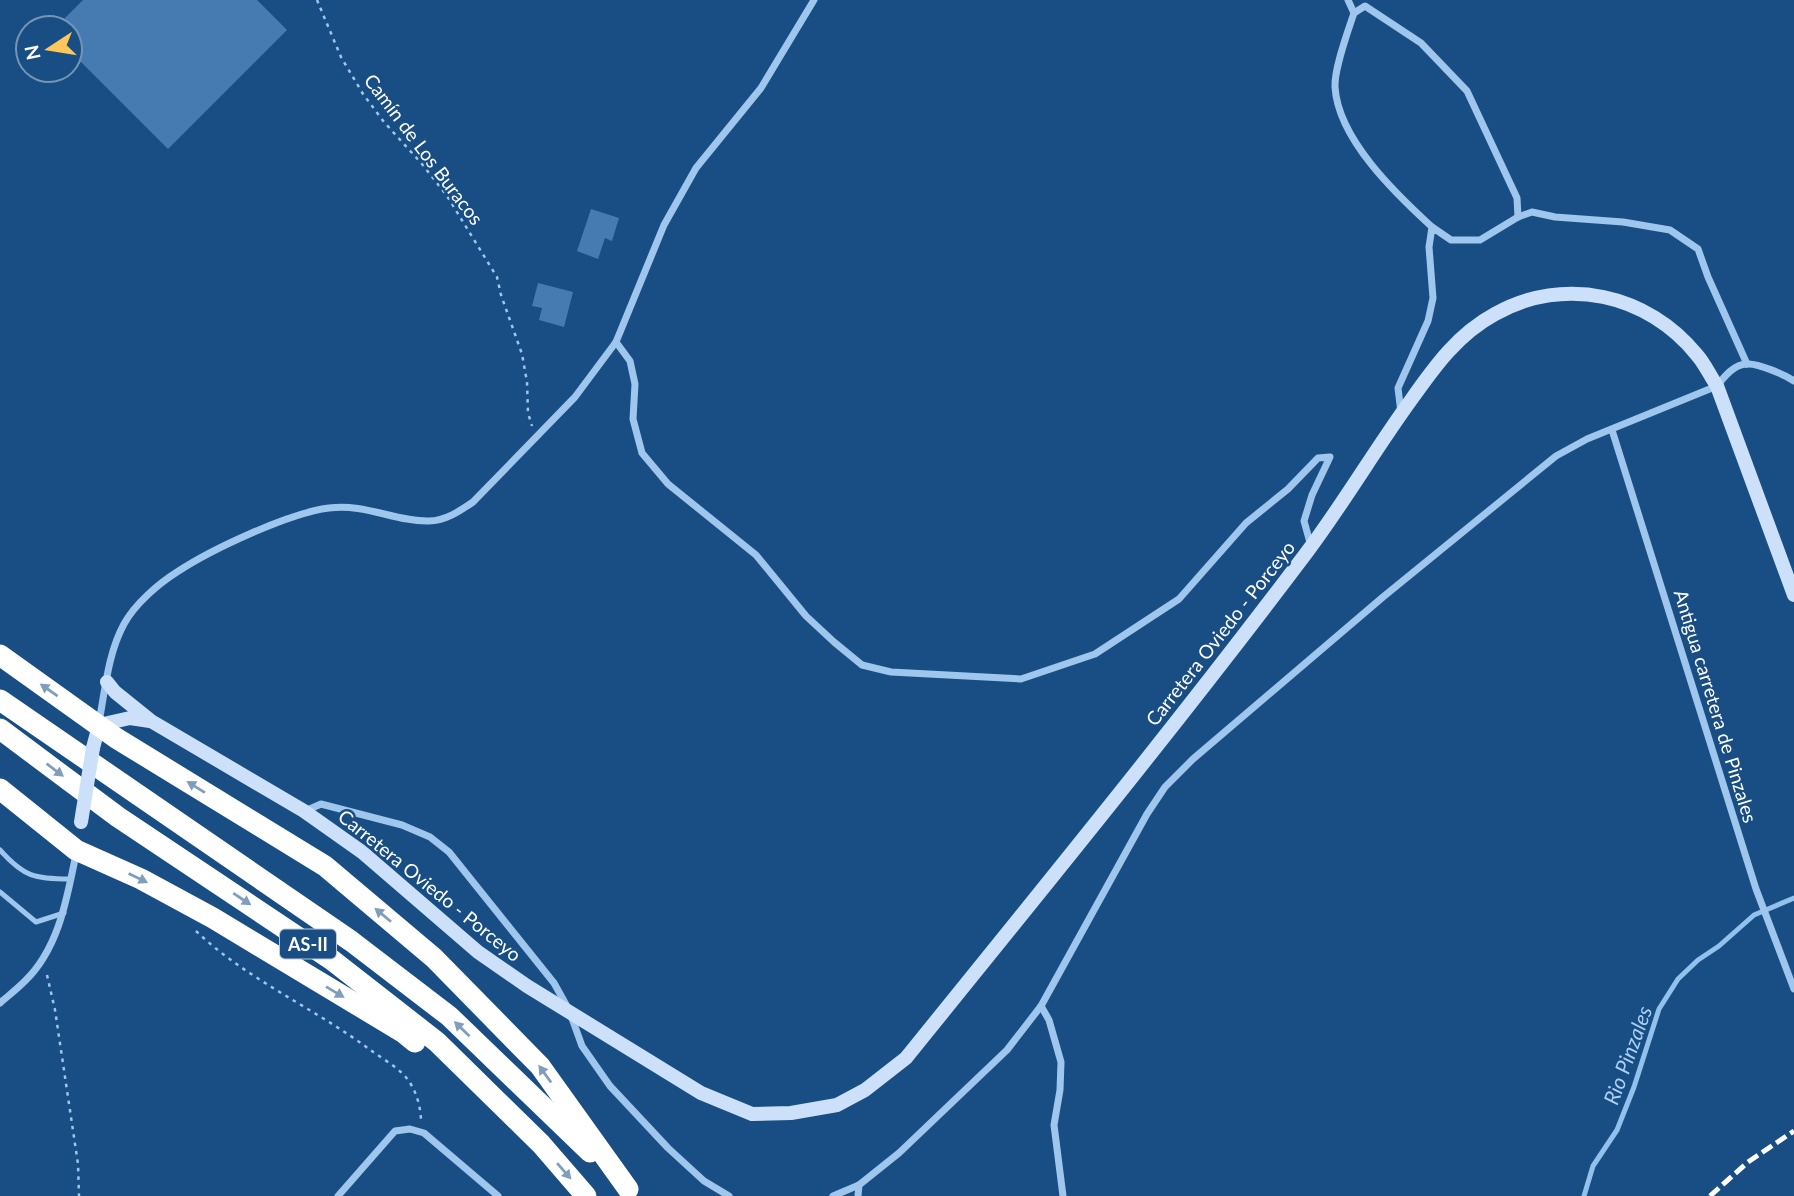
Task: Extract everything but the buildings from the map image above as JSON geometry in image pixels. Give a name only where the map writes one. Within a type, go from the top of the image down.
[{"type":"highway","points":[[1,655],[117,738],[325,866],[434,958],[540,1066],[631,1193]]},
{"type":"highway","name":"AS-II","points":[[0,701],[351,941],[449,1016],[631,1193]]},
{"type":"highway","name":"AS-II","points":[[0,729],[118,817],[332,960],[437,1042],[541,1144],[586,1196]]},
{"type":"highway","points":[[0,789],[76,850],[141,879],[214,918],[404,1033],[541,1144]]},
{"type":"main road","name":"Carretera Oviedo - Porceyo","points":[[107,682],[115,692],[151,721],[304,811],[362,852],[478,952],[527,986],[701,1093],[752,1114],[791,1114],[837,1105],[865,1090],[906,1058],[1184,713],[1311,546],[1401,413],[1449,349],[1475,325],[1527,299],[1559,293],[1590,294],[1619,300],[1645,310],[1669,326],[1698,355],[1717,386],[1794,595]]},
{"type":"main road","name":"Carretera Oviedo - Porceyo","points":[[99,724],[130,718],[151,721]]},
{"type":"main road","points":[[76,850],[99,724]]},
{"type":"street","points":[[99,724],[115,646],[125,623],[140,604],[176,572],[280,522],[330,508],[369,508],[431,522],[455,514],[472,502],[575,397],[616,342],[664,225],[695,168],[761,88],[814,0]]},
{"type":"street","points":[[1348,0],[1354,13],[1335,85],[1342,119],[1392,190],[1432,227],[1451,240],[1480,240],[1518,217],[1532,212],[1555,218],[1623,222],[1670,230],[1698,249],[1747,363]]},
{"type":"street","points":[[1354,13],[1365,6],[1421,43],[1467,91],[1517,198],[1518,217]]},
{"type":"street","points":[[1401,413],[1398,388],[1428,321],[1433,298],[1429,247],[1432,227]]},
{"type":"street","points":[[616,342],[630,361],[635,384],[633,419],[642,453],[668,484],[756,555],[806,616],[862,665],[891,672],[1021,679],[1095,654],[1179,599],[1246,523],[1288,489],[1318,458],[1330,457],[1312,495],[1304,521],[1311,546]]},
{"type":"street","points":[[833,1196],[859,1185],[899,1153],[1007,1050],[1041,1006],[1147,814],[1165,787],[1192,759],[1556,456],[1587,439],[1717,386],[1729,371],[1747,363],[1785,375],[1794,381]]},
{"type":"street","name":"Antigua carretera de Pinzales","points":[[1612,430],[1756,889],[1794,989]]},
{"type":"street","name":"Carretera Oviedo - Porceyo","points":[[304,811],[321,804],[402,825],[430,837],[463,868],[493,910],[554,983],[569,1010]]},
{"type":"street","points":[[0,1003],[27,980],[43,958],[64,913],[76,850]]},
{"type":"street","points":[[1041,1006],[1049,1020],[1061,1062],[1054,1125],[1063,1196]]},
{"type":"street","points":[[569,1010],[582,1046],[610,1086],[668,1148],[704,1181],[729,1196]]},
{"type":"street","points":[[338,1196],[395,1131],[410,1129],[421,1132],[498,1196]]},
{"type":"street","points":[[858,1196],[859,1185]]},
{"type":"lane","points":[[0,850],[14,865],[36,878],[70,879]]},
{"type":"lane","points":[[0,892],[36,922],[64,913]]},
{"type":"path","name":"Camín de Los Buracos","points":[[317,0],[341,57],[363,94],[447,196],[497,277],[522,354],[528,413],[531,425],[538,434]]},
{"type":"path","points":[[192,928],[214,948],[325,1018],[403,1075],[414,1090],[420,1105],[421,1132]]},
{"type":"path","points":[[43,958],[55,1010],[78,1164],[79,1196]]},
{"type":"waterway","name":"Rio Pinzales","points":[[1584,1196],[1593,1166],[1617,1130],[1659,1009],[1678,979],[1754,915],[1794,898]]},
{"type":"railway","points":[[1710,1196],[1748,1162],[1794,1131]]}]
